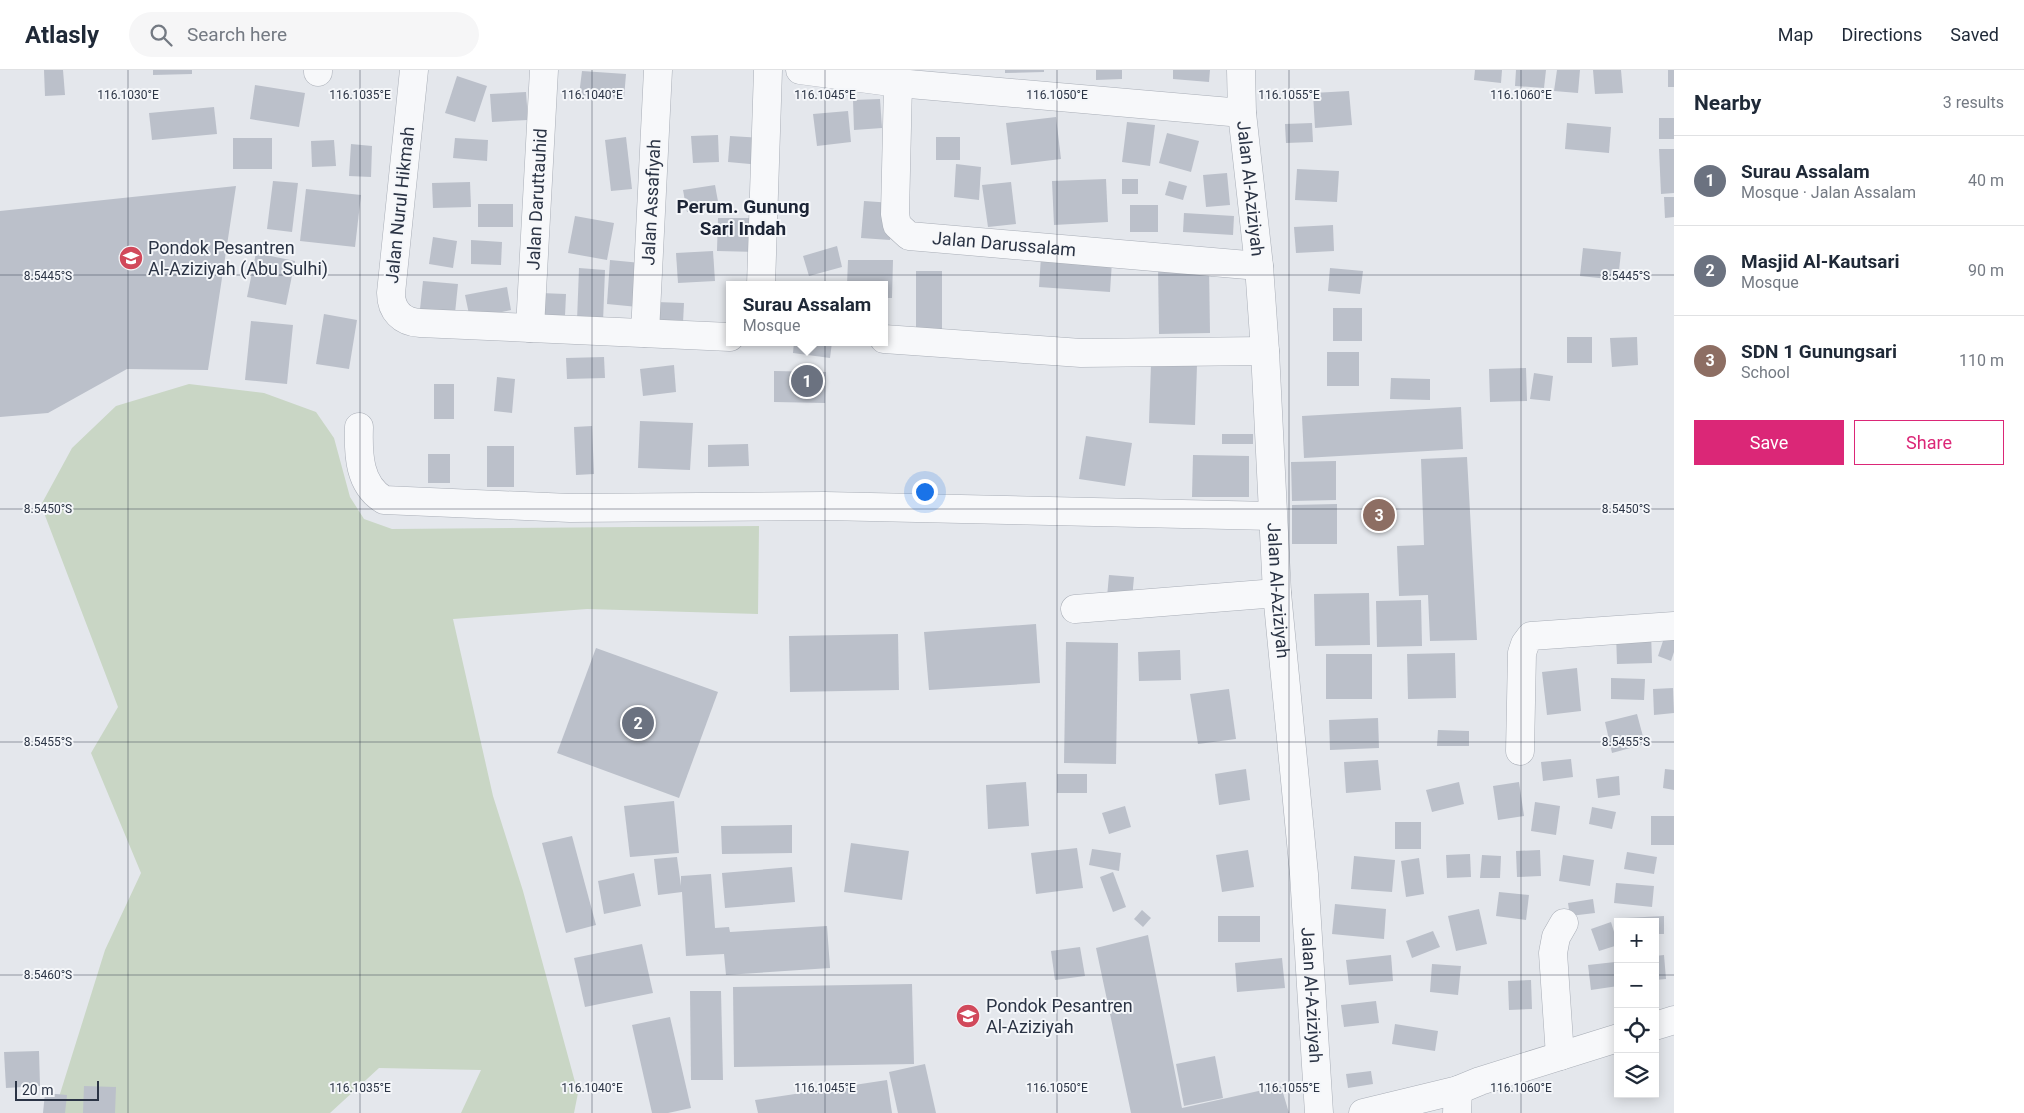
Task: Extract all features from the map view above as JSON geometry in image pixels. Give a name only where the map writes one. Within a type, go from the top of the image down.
[{"type":"street","name":"Jalan Nurul Hikmah","points":[[414,70],[391,298],[398,314],[406,320],[420,323],[530,328]]},
{"type":"street","name":"Jalan Daruttauhid","points":[[530,328],[544,70]]},
{"type":"street","name":"Jalan Assafiyah","points":[[645,333],[658,70]]},
{"type":"street","points":[[761,281],[768,70]]},
{"type":"street","points":[[800,70],[898,83],[1242,113]]},
{"type":"street","name":"Jalan Al-Aziziyah","points":[[1241,70],[1242,113],[1259,266],[1277,594],[1304,874],[1319,1113]]},
{"type":"street","name":"Jalan Darussalam","points":[[898,83],[895,214],[898,226],[909,236],[1259,266]]},
{"type":"street","points":[[530,328],[726,337]]},
{"type":"street","points":[[888,339],[1081,353],[1265,351]]},
{"type":"street","points":[[359,427],[358,448],[363,474],[373,493],[384,500],[570,508],[825,506],[1272,516]]},
{"type":"street","points":[[1075,609],[1277,594]]},
{"type":"street","points":[[1520,751],[1522,653],[1525,644],[1531,636],[1674,626]]},
{"type":"street","points":[[1560,1056],[1553,953],[1556,937],[1564,923]]},
{"type":"street","points":[[1659,1025],[1674,1020]]},
{"type":"street","points":[[1363,1113],[1458,1102],[1480,1081],[1614,1039]]},
{"type":"green space","points":[[189,384],[264,393],[316,412],[334,438],[350,497],[364,519],[392,529],[759,526],[758,614],[587,609],[453,619],[493,796],[523,891],[578,1093],[574,1113],[461,1113],[481,1070],[379,1068],[330,1113],[54,1113],[105,950],[141,873],[91,753],[118,707],[41,505],[72,448],[116,406]]},
{"type":"building","points":[[44,70],[63,70],[65,95],[45,96]]},
{"type":"building","points":[[153,70],[192,70],[192,74],[153,75]]},
{"type":"building","points":[[1005,70],[1044,70],[1044,72],[1005,73]]},
{"type":"building","points":[[1096,70],[1122,70],[1122,79],[1096,80]]},
{"type":"building","points":[[1173,70],[1210,70],[1209,82],[1173,79]]},
{"type":"building","points":[[1475,70],[1502,70],[1501,83],[1474,80]]},
{"type":"building","points":[[1516,70],[1546,70],[1544,88],[1515,86]]},
{"type":"building","points":[[1557,70],[1580,70],[1578,93],[1554,91]]},
{"type":"building","points":[[1593,70],[1621,70],[1623,93],[1595,94]]},
{"type":"building","points":[[1668,70],[1674,70],[1674,87],[1668,87]]},
{"type":"building","points":[[582,71],[626,74],[624,98],[579,95]]},
{"type":"building","points":[[457,76],[487,86],[475,122],[445,113]]},
{"type":"building","points":[[255,85],[305,93],[299,127],[250,119]]},
{"type":"building","points":[[1349,91],[1352,125],[1315,128],[1313,93]]},
{"type":"building","points":[[526,92],[528,120],[492,122],[490,94]]},
{"type":"building","points":[[880,99],[882,128],[854,130],[853,100]]},
{"type":"building","points":[[214,107],[217,134],[152,140],[149,113]]},
{"type":"building","points":[[848,111],[851,142],[817,146],[813,114]]},
{"type":"building","points":[[1056,117],[1061,159],[1011,165],[1006,123]]},
{"type":"building","points":[[1659,118],[1674,118],[1674,139],[1659,139]]},
{"type":"building","points":[[1127,122],[1155,125],[1150,166],[1122,162]]},
{"type":"building","points":[[1312,123],[1313,142],[1286,143],[1285,124]]},
{"type":"building","points":[[1567,123],[1611,127],[1609,153],[1565,149]]},
{"type":"building","points":[[1167,133],[1199,141],[1191,172],[1159,163]]},
{"type":"building","points":[[718,135],[719,162],[693,163],[691,136]]},
{"type":"building","points":[[730,136],[763,138],[761,165],[728,162]]},
{"type":"building","points":[[626,137],[632,189],[611,191],[605,140]]},
{"type":"building","points":[[936,137],[960,137],[960,160],[936,160]]},
{"type":"building","points":[[233,138],[272,138],[272,169],[233,169]]},
{"type":"building","points":[[455,138],[488,140],[487,161],[453,158]]},
{"type":"building","points":[[334,140],[336,166],[312,167],[311,141]]},
{"type":"building","points":[[351,144],[372,146],[371,177],[349,176]]},
{"type":"building","points":[[1659,149],[1674,149],[1674,193],[1661,194]]},
{"type":"building","points":[[956,164],[981,167],[979,200],[954,197]]},
{"type":"building","points":[[1297,169],[1339,171],[1337,202],[1295,200]]},
{"type":"building","points":[[1227,173],[1230,205],[1206,207],[1203,175]]},
{"type":"building","points":[[1106,179],[1108,222],[1054,225],[1052,181]]},
{"type":"building","points":[[1122,179],[1138,179],[1138,194],[1122,194]]},
{"type":"building","points":[[273,181],[298,183],[292,232],[267,229]]},
{"type":"building","points":[[1169,181],[1187,186],[1183,200],[1165,195]]},
{"type":"building","points":[[470,182],[471,207],[433,208],[432,183]]},
{"type":"building","points":[[1011,182],[1016,224],[988,227],[982,185]]},
{"type":"building","points":[[715,185],[719,207],[687,212],[683,190]]},
{"type":"building","points":[[236,186],[208,370],[127,369],[48,413],[0,417],[0,211]]},
{"type":"building","points":[[306,189],[361,195],[355,247],[300,241]]},
{"type":"building","points":[[1664,197],[1674,197],[1674,217],[1665,218]]},
{"type":"building","points":[[864,201],[893,203],[890,240],[861,238]]},
{"type":"building","points":[[478,204],[513,204],[513,227],[478,227]]},
{"type":"building","points":[[1130,205],[1158,205],[1158,232],[1130,232]]},
{"type":"building","points":[[1184,213],[1234,216],[1233,235],[1183,232]]},
{"type":"building","points":[[575,216],[614,223],[607,260],[568,253]]},
{"type":"building","points":[[718,218],[758,218],[758,252],[717,251]]},
{"type":"building","points":[[1333,225],[1334,251],[1296,253],[1294,227]]},
{"type":"building","points":[[433,237],[457,241],[453,268],[429,264]]},
{"type":"building","points":[[471,240],[502,242],[501,265],[471,264]]},
{"type":"building","points":[[837,246],[842,267],[809,276],[803,256]]},
{"type":"building","points":[[1583,248],[1621,252],[1618,280],[1580,276]]},
{"type":"building","points":[[713,251],[715,281],[678,283],[676,253]]},
{"type":"building","points":[[256,253],[295,261],[286,305],[247,297]]},
{"type":"building","points":[[1041,256],[1112,261],[1110,292],[1039,287]]},
{"type":"building","points":[[610,260],[641,263],[638,307],[607,304]]},
{"type":"building","points":[[848,260],[893,260],[892,298],[888,298],[888,281],[847,281]]},
{"type":"building","points":[[1209,265],[1210,333],[1159,334],[1158,266]]},
{"type":"building","points":[[579,268],[605,270],[603,322],[577,321]]},
{"type":"building","points":[[1330,268],[1363,271],[1360,294],[1328,291]]},
{"type":"building","points":[[916,271],[942,271],[942,330],[916,330]]},
{"type":"building","points":[[423,281],[458,284],[455,313],[420,309]]},
{"type":"building","points":[[507,287],[511,310],[470,319],[465,295]]},
{"type":"building","points":[[540,293],[566,294],[565,316],[539,315]]},
{"type":"building","points":[[657,302],[684,303],[683,323],[656,322]]},
{"type":"building","points":[[1333,308],[1362,308],[1362,341],[1333,341]]},
{"type":"building","points":[[324,314],[357,320],[349,369],[316,364]]},
{"type":"building","points":[[251,321],[293,325],[287,384],[245,380]]},
{"type":"building","points":[[1567,337],[1592,337],[1592,363],[1567,363]]},
{"type":"building","points":[[1637,337],[1638,365],[1612,367],[1610,338]]},
{"type":"building","points":[[794,346],[832,346],[830,358],[793,353]]},
{"type":"building","points":[[1327,352],[1359,352],[1359,386],[1327,386]]},
{"type":"building","points":[[604,357],[605,378],[567,379],[566,358]]},
{"type":"building","points":[[1151,364],[1197,365],[1195,425],[1149,423]]},
{"type":"building","points":[[674,365],[676,392],[643,396],[640,369]]},
{"type":"building","points":[[1526,368],[1527,401],[1490,402],[1489,369]]},
{"type":"building","points":[[774,371],[826,372],[825,403],[774,402]]},
{"type":"building","points":[[1534,373],[1553,376],[1550,401],[1530,399]]},
{"type":"building","points":[[497,377],[515,379],[512,413],[494,411]]},
{"type":"building","points":[[1391,378],[1430,379],[1430,400],[1390,399]]},
{"type":"building","points":[[434,384],[454,384],[454,419],[434,419]]},
{"type":"building","points":[[1461,407],[1463,449],[1304,458],[1302,416]]},
{"type":"building","points":[[640,421],[693,423],[690,470],[638,468]]},
{"type":"building","points":[[592,426],[594,474],[576,475],[574,427]]},
{"type":"building","points":[[1222,434],[1253,434],[1253,444],[1222,444]]},
{"type":"building","points":[[1086,436],[1132,443],[1125,486],[1079,479]]},
{"type":"building","points":[[748,444],[749,466],[708,467],[708,445]]},
{"type":"building","points":[[487,446],[514,446],[514,487],[487,487]]},
{"type":"building","points":[[428,454],[450,454],[450,483],[428,483]]},
{"type":"building","points":[[1193,455],[1249,456],[1249,497],[1192,497]]},
{"type":"building","points":[[1467,457],[1477,640],[1430,641],[1428,595],[1399,596],[1397,546],[1424,545],[1421,459]]},
{"type":"building","points":[[1336,461],[1336,500],[1292,501],[1291,462]]},
{"type":"building","points":[[1337,504],[1337,544],[1292,544],[1292,505]]},
{"type":"building","points":[[1109,575],[1134,577],[1132,599],[1107,597]]},
{"type":"building","points":[[1369,593],[1370,645],[1315,646],[1314,594]]},
{"type":"building","points":[[1421,600],[1422,646],[1377,647],[1376,601]]},
{"type":"building","points":[[1036,624],[1040,683],[929,690],[924,632]]},
{"type":"building","points":[[1667,629],[1674,631],[1674,652],[1671,661],[1658,656]]},
{"type":"building","points":[[1651,632],[1652,663],[1617,664],[1616,633]]},
{"type":"building","points":[[898,634],[899,690],[790,692],[789,636]]},
{"type":"building","points":[[1066,642],[1118,643],[1116,764],[1064,763]]},
{"type":"building","points":[[596,648],[718,692],[679,798],[557,753]]},
{"type":"building","points":[[1180,650],[1181,680],[1139,681],[1138,652]]},
{"type":"building","points":[[1455,653],[1456,698],[1408,699],[1407,654]]},
{"type":"building","points":[[1326,654],[1372,654],[1372,699],[1326,699]]},
{"type":"building","points":[[1577,668],[1581,711],[1547,715],[1542,672]]},
{"type":"building","points":[[1611,678],[1645,679],[1644,700],[1611,699]]},
{"type":"building","points":[[1673,688],[1674,713],[1654,715],[1653,689]]},
{"type":"building","points":[[1229,689],[1236,739],[1198,744],[1190,694]]},
{"type":"building","points":[[1637,714],[1645,744],[1612,753],[1605,722]]},
{"type":"building","points":[[1378,718],[1379,748],[1330,750],[1329,720]]},
{"type":"building","points":[[1438,730],[1469,731],[1469,746],[1437,746]]},
{"type":"building","points":[[1571,759],[1573,777],[1543,781],[1541,762]]},
{"type":"building","points":[[1378,760],[1381,790],[1346,793],[1344,762]]},
{"type":"building","points":[[1246,769],[1250,800],[1219,805],[1215,774]]},
{"type":"building","points":[[1665,769],[1674,770],[1674,790],[1663,788]]},
{"type":"building","points":[[1057,774],[1087,774],[1087,793],[1057,793]]},
{"type":"building","points":[[1619,776],[1620,795],[1598,798],[1596,779]]},
{"type":"building","points":[[1026,782],[1029,826],[988,829],[986,785]]},
{"type":"building","points":[[1459,782],[1464,804],[1432,812],[1426,790]]},
{"type":"building","points":[[1519,782],[1524,816],[1498,820],[1493,786]]},
{"type":"building","points":[[674,801],[679,853],[630,857],[624,806]]},
{"type":"building","points":[[1535,802],[1560,806],[1556,835],[1531,831]]},
{"type":"building","points":[[1125,806],[1131,827],[1109,834],[1102,813]]},
{"type":"building","points":[[1592,807],[1616,812],[1612,829],[1589,824]]},
{"type":"building","points":[[1651,816],[1674,816],[1674,845],[1651,845]]},
{"type":"building","points":[[1395,822],[1421,822],[1421,849],[1395,849]]},
{"type":"building","points":[[792,825],[792,853],[722,854],[721,826]]},
{"type":"building","points":[[572,836],[596,925],[566,933],[542,843]]},
{"type":"building","points":[[851,843],[909,851],[902,900],[844,892]]},
{"type":"building","points":[[1077,848],[1083,888],[1036,894],[1031,853]]},
{"type":"building","points":[[1092,849],[1121,853],[1119,871],[1089,865]]},
{"type":"building","points":[[1248,850],[1254,887],[1222,892],[1216,855]]},
{"type":"building","points":[[1540,850],[1541,876],[1517,877],[1516,851]]},
{"type":"building","points":[[1627,852],[1657,857],[1654,874],[1624,869]]},
{"type":"building","points":[[1470,854],[1471,877],[1447,878],[1446,855]]},
{"type":"building","points":[[1482,855],[1501,856],[1500,878],[1480,878]]},
{"type":"building","points":[[1563,855],[1594,860],[1590,886],[1559,881]]},
{"type":"building","points":[[1354,856],[1395,860],[1392,892],[1351,889]]},
{"type":"building","points":[[677,857],[681,886],[681,876],[711,874],[715,928],[729,927],[730,932],[827,926],[830,968],[726,975],[724,954],[686,956],[682,892],[658,895],[654,859]]},
{"type":"building","points":[[1419,858],[1424,894],[1406,897],[1401,861]]},
{"type":"building","points":[[792,867],[795,902],[725,908],[722,873]]},
{"type":"building","points":[[1113,872],[1126,907],[1113,912],[1100,877]]},
{"type":"building","points":[[634,873],[641,906],[604,914],[598,881]]},
{"type":"building","points":[[1616,883],[1654,886],[1652,907],[1614,903]]},
{"type":"building","points":[[1499,892],[1529,895],[1526,920],[1496,916]]},
{"type":"building","points":[[1593,899],[1595,913],[1570,916],[1568,903]]},
{"type":"building","points":[[1335,904],[1386,909],[1384,939],[1332,934]]},
{"type":"building","points":[[1479,909],[1487,944],[1456,951],[1448,916]]},
{"type":"building","points":[[1142,910],[1151,918],[1143,927],[1134,919]]},
{"type":"building","points":[[1218,916],[1260,916],[1260,942],[1218,942]]},
{"type":"building","points":[[1664,916],[1664,934],[1659,934],[1659,918],[1625,918]]},
{"type":"building","points":[[1611,922],[1614,932],[1614,946],[1599,951],[1591,929]]},
{"type":"building","points":[[1433,931],[1440,947],[1412,958],[1406,941]]},
{"type":"building","points":[[1148,935],[1182,1108],[1281,1086],[1289,1113],[1131,1113],[1096,948]]},
{"type":"building","points":[[642,944],[653,993],[585,1007],[574,958]]},
{"type":"building","points":[[1080,947],[1085,976],[1055,980],[1051,951]]},
{"type":"building","points":[[1391,955],[1393,981],[1349,985],[1346,960]]},
{"type":"building","points":[[1664,955],[1666,979],[1659,980],[1659,956]]},
{"type":"building","points":[[1282,958],[1285,988],[1237,992],[1235,963]]},
{"type":"building","points":[[1614,962],[1614,987],[1591,990],[1588,965]]},
{"type":"building","points":[[1432,964],[1461,966],[1458,995],[1430,992]]},
{"type":"building","points":[[1531,980],[1532,1009],[1509,1010],[1508,981]]},
{"type":"building","points":[[912,984],[914,1064],[734,1067],[733,987]]},
{"type":"building","points":[[690,991],[721,991],[723,1080],[691,1080]]},
{"type":"building","points":[[1376,1001],[1379,1023],[1344,1027],[1341,1005]]},
{"type":"building","points":[[670,1017],[691,1108],[668,1113],[652,1113],[632,1025]]},
{"type":"building","points":[[1395,1024],[1438,1031],[1435,1051],[1392,1044]]},
{"type":"building","points":[[39,1051],[40,1086],[6,1088],[4,1052]]},
{"type":"building","points":[[1215,1056],[1223,1098],[1184,1106],[1176,1064]]},
{"type":"building","points":[[925,1064],[936,1113],[898,1113],[889,1072]]},
{"type":"building","points":[[1371,1071],[1373,1084],[1348,1088],[1346,1074]]},
{"type":"building","points":[[887,1080],[892,1113],[758,1113],[755,1100]]},
{"type":"building","points":[[84,1086],[116,1087],[115,1113],[83,1113]]},
{"type":"building","points":[[45,1093],[67,1095],[65,1113],[43,1113]]},
{"type":"place","name":"Pondok Pesantren Al-Aziziyah (Abu Sulhi)","points":[[131,258]]},
{"type":"place","name":"Surau Assalam","points":[[807,381]]},
{"type":"place","name":"SDN 1 Gunungsari","points":[[1379,515]]},
{"type":"place","name":"Masjid Al-Kautsari","points":[[638,723]]},
{"type":"place","name":"Pondok Pesantren Al-Aziziyah","points":[[968,1016]]},
{"type":"district","name":"Perum. Gunung Sari Indah","points":[[743,217]]}]
